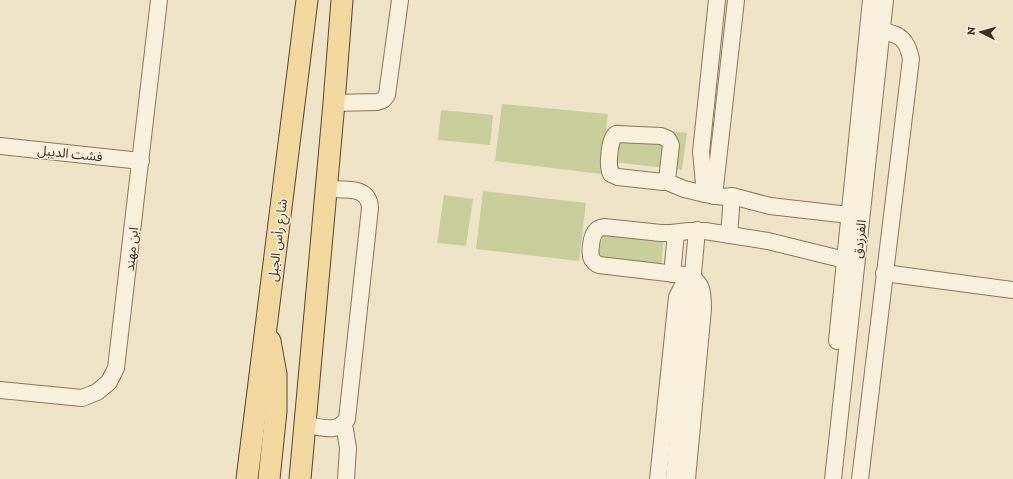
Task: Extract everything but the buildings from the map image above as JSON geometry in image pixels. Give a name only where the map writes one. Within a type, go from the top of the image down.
[{"type":"main road","points":[[300,479],[306,425],[342,0]]},
{"type":"main road","name":"شارع رأس الجبل","points":[[246,479],[303,6]]},
{"type":"main road","points":[[266,320],[276,374],[276,404],[269,479]]},
{"type":"street","name":"ابن مهند","points":[[0,390],[82,398],[97,392],[109,382],[116,368],[141,161],[158,0]]},
{"type":"street","points":[[334,103],[377,102],[383,100],[387,95],[400,0]]},
{"type":"street","points":[[717,0],[701,152],[719,196],[729,235]]},
{"type":"street","points":[[719,196],[736,0]]},
{"type":"street","name":"الفرزدق","points":[[830,476],[845,260],[871,0]]},
{"type":"street","name":"الفرزدق","points":[[830,476],[840,417],[885,0]]},
{"type":"street","points":[[830,476],[860,476],[911,59],[906,44],[901,38],[895,34],[881,31]]},
{"type":"street","name":"فشت الديبل","points":[[0,146],[141,161]]},
{"type":"street","points":[[665,181],[684,189],[770,206],[849,215]]},
{"type":"street","points":[[306,425],[334,428],[340,427],[347,419],[370,208],[370,200],[360,191],[326,189]]},
{"type":"street","points":[[687,479],[704,308],[701,287],[693,278],[599,265],[592,260],[591,256],[592,239],[595,231],[604,227],[661,233],[697,230],[781,244],[845,260]]},
{"type":"street","points":[[674,479],[697,230]]},
{"type":"street","points":[[672,274],[676,232]]},
{"type":"street","points":[[884,273],[1013,290]]},
{"type":"street","points":[[658,479],[676,301],[679,291],[683,285],[693,278]]},
{"type":"street","points":[[840,417],[866,419]]},
{"type":"street","points":[[344,424],[348,448],[346,479]]},
{"type":"green space","points":[[502,104],[608,114],[601,174],[495,161]]},
{"type":"green space","points":[[441,110],[493,115],[490,145],[438,140]]},
{"type":"green space","points":[[616,124],[687,133],[682,170],[612,162]]},
{"type":"green space","points":[[483,191],[586,203],[579,261],[476,249]]},
{"type":"green space","points":[[444,195],[473,199],[466,246],[437,243]]},
{"type":"green space","points":[[601,228],[664,235],[661,269],[597,263]]}]
